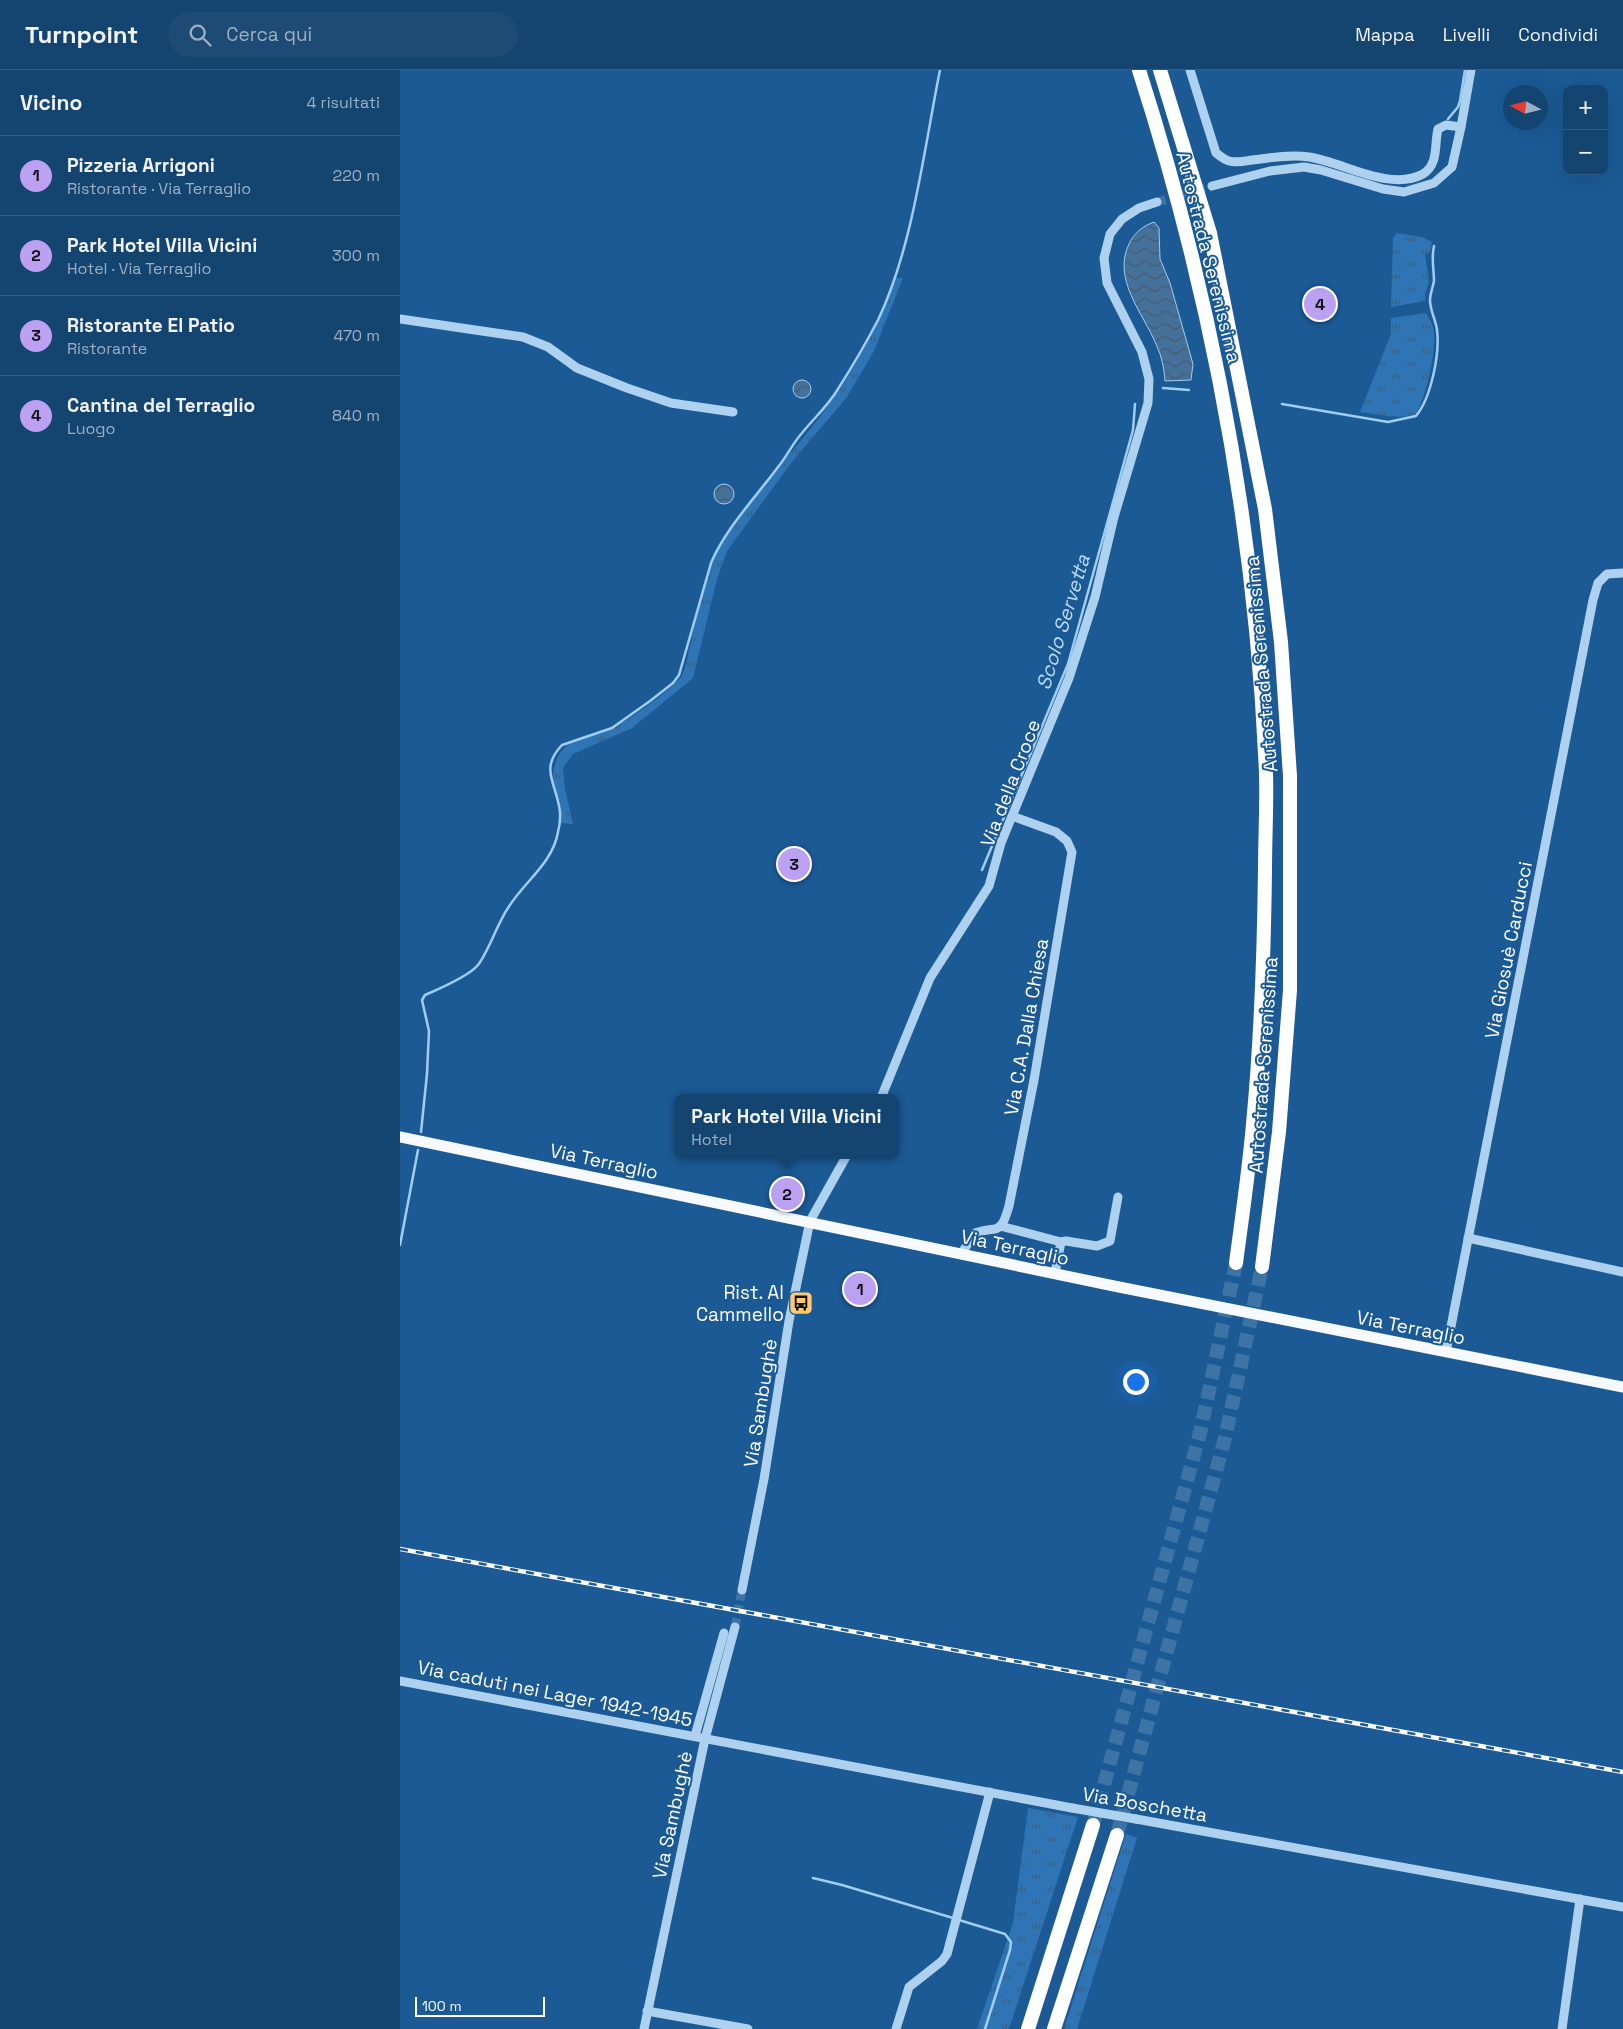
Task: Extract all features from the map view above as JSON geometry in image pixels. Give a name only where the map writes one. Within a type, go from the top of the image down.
[{"type":"highway","name":"Autostrada Serenissima","points":[[1138,70],[1153,115],[1186,234],[1219,376],[1241,510],[1256,640],[1266,774],[1263,983],[1253,1125],[1236,1263]]},
{"type":"highway","name":"Autostrada Serenissima","points":[[1160,70],[1210,233],[1265,509],[1281,642],[1290,776],[1290,990],[1279,1132],[1262,1267]]},
{"type":"highway","points":[[1028,2029],[1093,1825]]},
{"type":"highway","points":[[1054,2029],[1117,1835]]},
{"type":"main road","name":"Via Terraglio","points":[[400,1137],[961,1254],[1623,1387]]},
{"type":"street","points":[[1190,70],[1216,153],[1228,161],[1238,162],[1284,156],[1310,157],[1381,178],[1406,180],[1424,173],[1430,168],[1435,154],[1438,129],[1446,125],[1462,127]]},
{"type":"street","points":[[1212,186],[1270,171],[1304,167],[1404,192],[1434,183],[1452,167],[1462,127],[1471,70]]},
{"type":"street","name":"Via della Croce","points":[[883,1094],[930,978],[989,886],[1001,844],[1068,678],[1092,606],[1114,517],[1148,403],[1149,379],[1142,352],[1107,283],[1104,258],[1110,234],[1122,219],[1139,208],[1157,202]]},
{"type":"street","points":[[400,319],[523,337],[548,348],[577,368],[627,388],[671,403],[733,412]]},
{"type":"street","name":"Via Giosuè Carducci","points":[[1446,1352],[1593,600],[1598,583],[1607,574],[1623,574]]},
{"type":"street","name":"Via C.A. Dalla Chiesa","points":[[1000,1226],[1005,1220],[1010,1206],[1018,1165],[1072,852],[1067,840],[1056,832],[1012,816]]},
{"type":"street","points":[[810,1221],[845,1159]]},
{"type":"street","points":[[961,1254],[974,1233],[994,1230],[1000,1226],[1061,1242],[1066,1241],[1097,1246],[1110,1241],[1118,1197]]},
{"type":"street","name":"Via Sambughè","points":[[742,1590],[764,1479],[789,1321],[810,1221]]},
{"type":"street","points":[[1468,1238],[1623,1272]]},
{"type":"street","points":[[1054,1273],[1061,1242]]},
{"type":"street","name":"Via Sambughè","points":[[644,2029],[705,1739],[735,1627]]},
{"type":"street","name":"Via Sambughè","points":[[695,1736],[724,1634]]},
{"type":"street","name":"Via caduti nei Lager 1942-1945","points":[[400,1681],[705,1739]]},
{"type":"street","name":"Via Boschetta","points":[[705,1739],[1072,1808],[1623,1907]]},
{"type":"street","points":[[896,2029],[909,1987],[942,1961],[947,1954],[990,1792]]},
{"type":"street","points":[[1562,2029],[1580,1899]]},
{"type":"street","points":[[647,2011],[748,2029]]},
{"type":"green space","points":[[1397,233],[1422,237],[1432,242],[1430,253],[1425,254],[1429,282],[1425,293],[1425,301],[1391,307],[1393,238]]},
{"type":"green space","points":[[894,278],[903,278],[874,351],[847,397],[791,463],[727,551],[717,579],[693,678],[632,728],[573,754],[563,768],[565,789],[573,824],[560,823],[553,779],[556,762],[560,753],[573,742],[610,730],[626,720],[649,705],[670,688],[682,675],[703,587],[715,555],[745,509],[831,403],[846,380],[873,330]]},
{"type":"green space","points":[[1426,313],[1433,327],[1434,347],[1427,384],[1416,415],[1395,417],[1360,412],[1391,334],[1391,318]]},
{"type":"green space","points":[[1028,1808],[1078,1817],[1009,2029],[977,2029],[1013,1923]]},
{"type":"green space","points":[[1126,1834],[1137,1838],[1077,2029],[1064,2029]]},
{"type":"water","points":[[1154,222],[1159,228],[1160,259],[1170,283],[1193,364],[1191,380],[1165,381],[1158,349],[1131,296],[1127,283],[1124,270],[1129,244],[1139,230]]},
{"type":"water","points":[[802,380],[808,383],[811,389],[808,395],[802,398],[796,395],[793,389],[796,383]]},
{"type":"water","points":[[724,484],[731,487],[734,494],[731,501],[724,504],[717,501],[714,494],[717,487]]},
{"type":"waterway","points":[[421,1132],[429,1031],[422,1000],[425,995],[461,978],[478,965],[508,908],[550,853],[555,843],[560,819],[559,806],[550,768],[555,753],[562,745],[612,728],[673,683],[679,675],[711,563],[717,550],[733,525],[799,437],[834,395],[854,364],[878,320],[900,261],[909,230],[923,165],[940,70]]},
{"type":"waterway","name":"Scolo Servetta","points":[[1448,119],[1458,107],[1465,70]]},
{"type":"waterway","name":"Scolo Servetta","points":[[1282,404],[1388,422],[1416,416],[1426,398],[1436,363],[1438,340],[1430,300],[1434,281],[1434,246]]},
{"type":"waterway","name":"Scolo Servetta","points":[[1163,388],[1189,390]]},
{"type":"waterway","name":"Scolo Servetta","points":[[982,870],[1068,664],[1133,430],[1135,404]]},
{"type":"waterway","points":[[400,1245],[418,1150]]},
{"type":"waterway","points":[[813,1878],[953,1918]]},
{"type":"waterway","points":[[959,1920],[1005,1934],[1011,1942],[985,2029]]},
{"type":"tunnel","points":[[1157,202],[1212,186]]},
{"type":"tunnel","points":[[1093,1825],[1200,1433],[1236,1263]]},
{"type":"tunnel","points":[[1117,1835],[1225,1438],[1262,1267]]},
{"type":"tunnel","points":[[735,1627],[742,1590]]},
{"type":"railway","points":[[400,1549],[1623,1772]]},
{"type":"place","name":"Cantina del Terraglio","points":[[1320,304]]},
{"type":"place","name":"Ristorante El Patio","points":[[794,864]]},
{"type":"place","name":"Park Hotel Villa Vicini","points":[[787,1194]]},
{"type":"place","name":"Pizzeria Arrigoni","points":[[860,1289]]},
{"type":"place","name":"Rist. Al Cammello","points":[[801,1303]]}]
